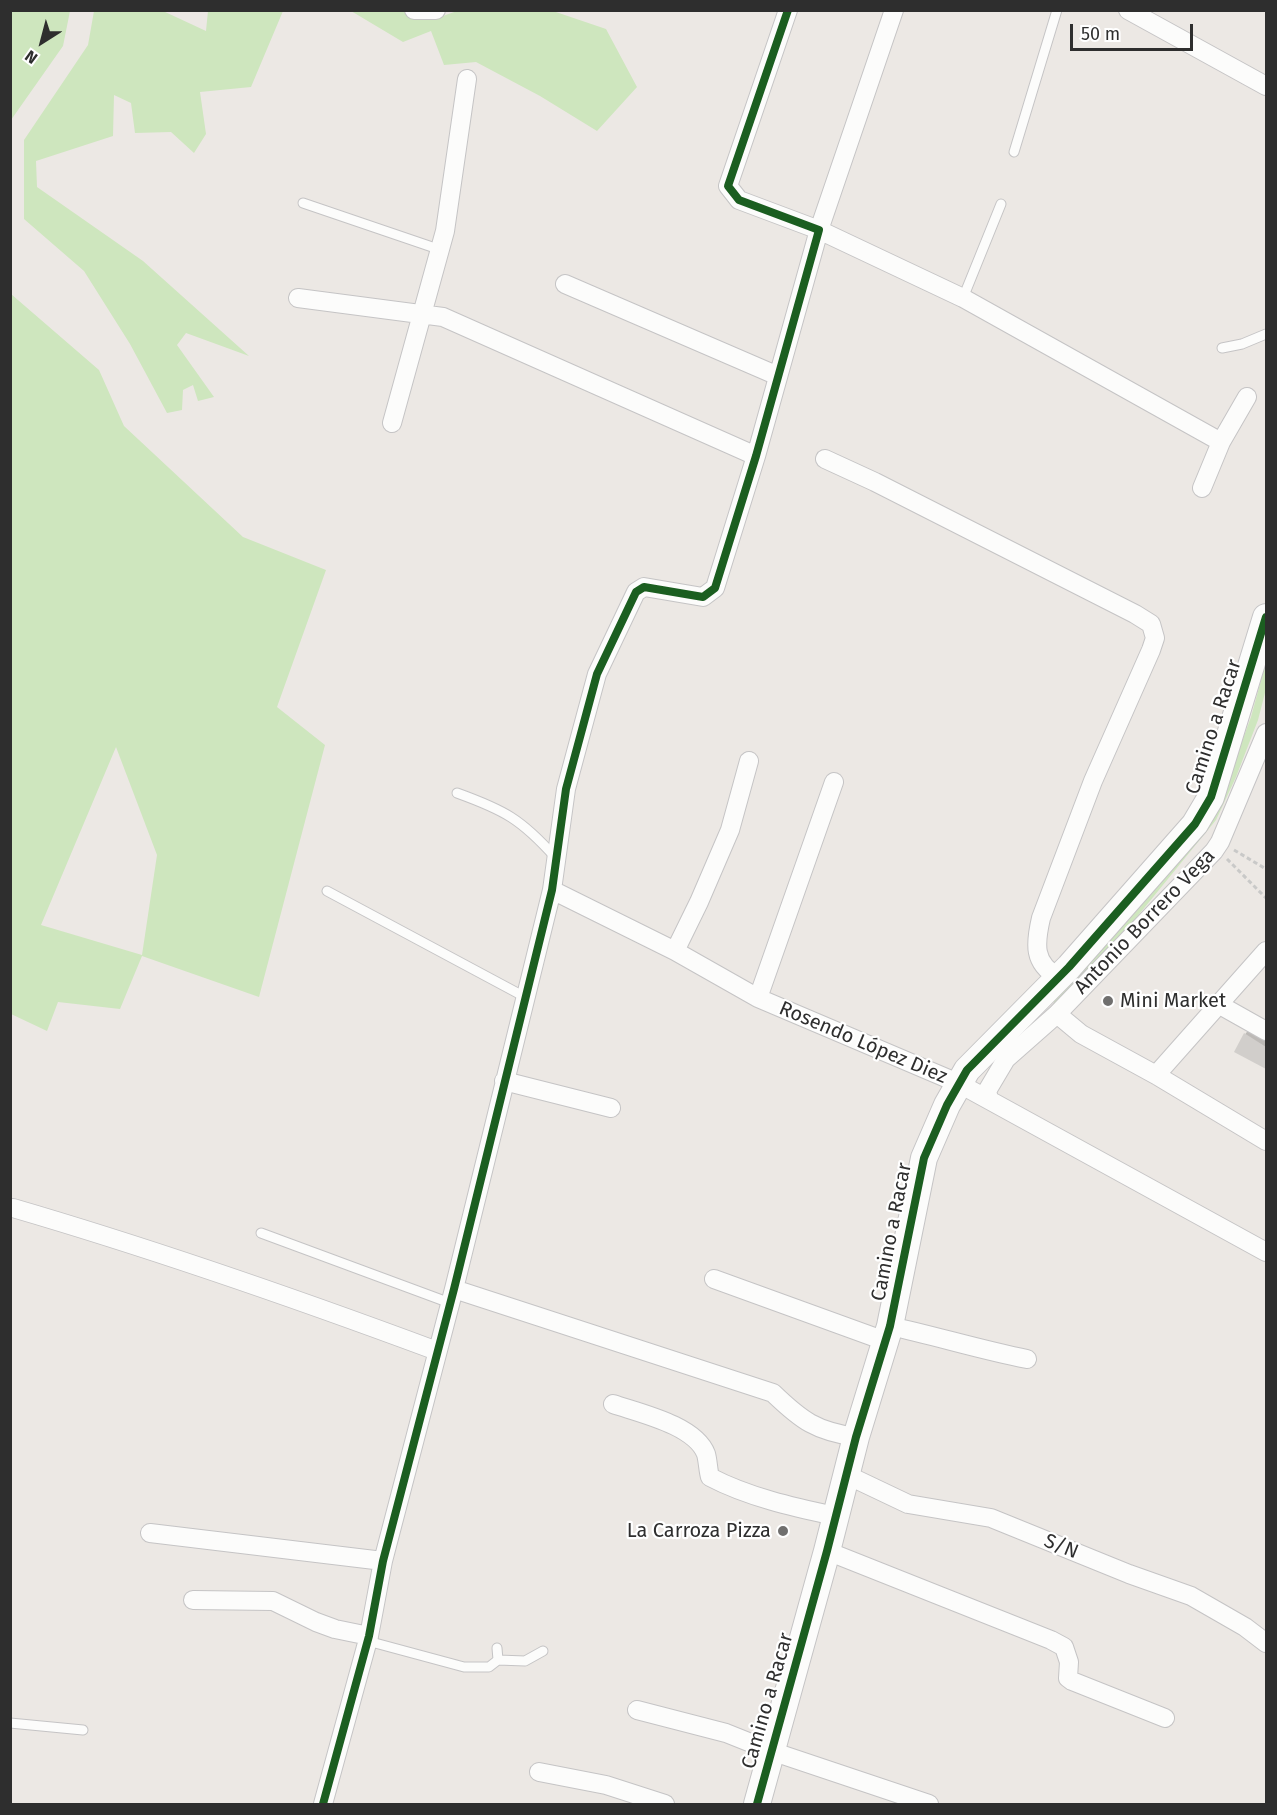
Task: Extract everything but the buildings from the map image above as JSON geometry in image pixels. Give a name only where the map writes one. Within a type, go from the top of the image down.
[{"type":"street","points":[[414,10],[436,10]]},
{"type":"street","points":[[788,10],[728,186],[739,200],[819,230],[963,298],[1221,442]]},
{"type":"street","points":[[322,1804],[369,1636],[383,1561],[452,1296],[552,890],[566,789],[597,674],[636,592],[644,587],[703,597],[715,588],[756,456],[819,230],[894,10]]},
{"type":"street","points":[[1128,10],[1266,86]]},
{"type":"street","points":[[392,423],[441,250],[467,79]]},
{"type":"street","points":[[565,284],[778,376]]},
{"type":"street","points":[[298,298],[443,317],[756,456]]},
{"type":"street","points":[[1202,488],[1221,442],[1247,397]]},
{"type":"street","points":[[825,459],[885,487],[1151,624],[1155,638],[1151,650],[1093,782],[1041,918],[1037,935],[1040,962],[1059,977]]},
{"type":"street","name":"Camino a Racar","points":[[757,1804],[856,1437],[888,1334],[924,1158],[963,1077],[1059,977],[1196,824],[1211,797],[1250,676],[1266,617]]},
{"type":"street","name":"Antonio Borrero Vega","points":[[989,1099],[987,1091],[1006,1059],[1059,1011],[1214,851],[1220,842],[1266,733]]},
{"type":"street","points":[[675,951],[730,830],[749,761]]},
{"type":"street","points":[[758,998],[834,782]]},
{"type":"street","name":"Rosendo López Diez","points":[[552,890],[675,951],[758,998],[963,1077],[989,1099],[1266,1252]]},
{"type":"street","points":[[1156,1075],[1266,951]]},
{"type":"street","points":[[1218,1004],[1266,1031]]},
{"type":"street","points":[[1059,1011],[1081,1034],[1156,1075],[1266,1141]]},
{"type":"street","points":[[504,1081],[611,1108]]},
{"type":"street","points":[[13,1209],[73,1226],[305,1302],[437,1352]]},
{"type":"street","points":[[714,1278],[888,1334],[942,1338],[984,1351],[1027,1359]]},
{"type":"street","points":[[452,1296],[773,1394],[800,1419],[833,1434],[856,1437]]},
{"type":"street","points":[[613,1404],[678,1427],[686,1432],[705,1453],[710,1477],[719,1482],[804,1509],[835,1516]]},
{"type":"street","name":"S/N","points":[[847,1475],[908,1504],[991,1518],[1129,1574],[1191,1596],[1245,1627],[1266,1643]]},
{"type":"street","points":[[150,1533],[383,1561]]},
{"type":"street","points":[[827,1551],[1051,1640],[1064,1647],[1069,1662],[1068,1678],[1072,1681],[1166,1718]]},
{"type":"street","points":[[193,1600],[273,1601],[326,1625],[369,1636]]},
{"type":"street","points":[[637,1710],[726,1733],[771,1751],[929,1804]]},
{"type":"street","points":[[539,1772],[606,1785],[665,1804]]},
{"type":"lane","points":[[1014,152],[1057,10]]},
{"type":"lane","points":[[303,203],[441,250]]},
{"type":"lane","points":[[963,298],[1001,204]]},
{"type":"lane","points":[[1222,348],[1242,344],[1266,334]]},
{"type":"lane","points":[[457,793],[510,814],[533,833],[556,859]]},
{"type":"lane","points":[[327,891],[525,997]]},
{"type":"lane","points":[[261,1233],[452,1296]]},
{"type":"lane","points":[[369,1636],[375,1643],[464,1667],[489,1667],[498,1660],[525,1661],[543,1651]]},
{"type":"lane","points":[[498,1648],[498,1660]]},
{"type":"lane","points":[[10,1723],[83,1730]]},
{"type":"path","points":[[1229,848],[1266,869]]},
{"type":"path","points":[[1225,857],[1266,898]]},
{"type":"green space","points":[[11,10],[70,11],[63,46],[11,120]]},
{"type":"green space","points":[[94,11],[163,11],[206,31],[208,11],[283,11],[251,87],[200,92],[206,134],[194,153],[171,132],[135,133],[131,103],[114,95],[113,136],[36,161],[37,187],[143,261],[249,356],[186,333],[177,345],[214,397],[198,401],[193,385],[183,390],[182,410],[167,413],[130,344],[84,271],[24,219],[24,140],[88,45]]},
{"type":"green space","points":[[351,11],[409,11],[440,17],[457,11],[553,11],[606,29],[637,87],[597,131],[540,96],[476,62],[444,65],[431,31],[403,42]]},
{"type":"green space","points":[[11,294],[99,370],[124,426],[243,537],[326,570],[277,707],[325,745],[259,997],[142,956],[120,1009],[58,1002],[47,1031],[11,1014]],"holes":[[[116,747],[157,855],[142,955],[41,925]]]},
{"type":"green space","points":[[1266,662],[1266,689],[1258,720],[1216,820],[1114,945],[1053,1012],[1054,1000],[1106,945],[1163,873],[1230,774],[1251,717]]},
{"type":"cycle path","points":[[323,1804],[369,1636],[383,1561],[454,1289],[552,890],[566,789],[597,674],[636,592],[644,587],[703,597],[715,588],[756,456],[819,230],[739,200],[728,186],[788,10]]},
{"type":"cycle path","points":[[757,1804],[856,1437],[890,1326],[924,1158],[947,1105],[967,1070],[1069,967],[1195,824],[1211,797],[1266,617]]},
{"type":"place","name":"Mini Market","points":[[1108,1001]]},
{"type":"place","name":"La Carroza Pizza","points":[[783,1531]]}]
